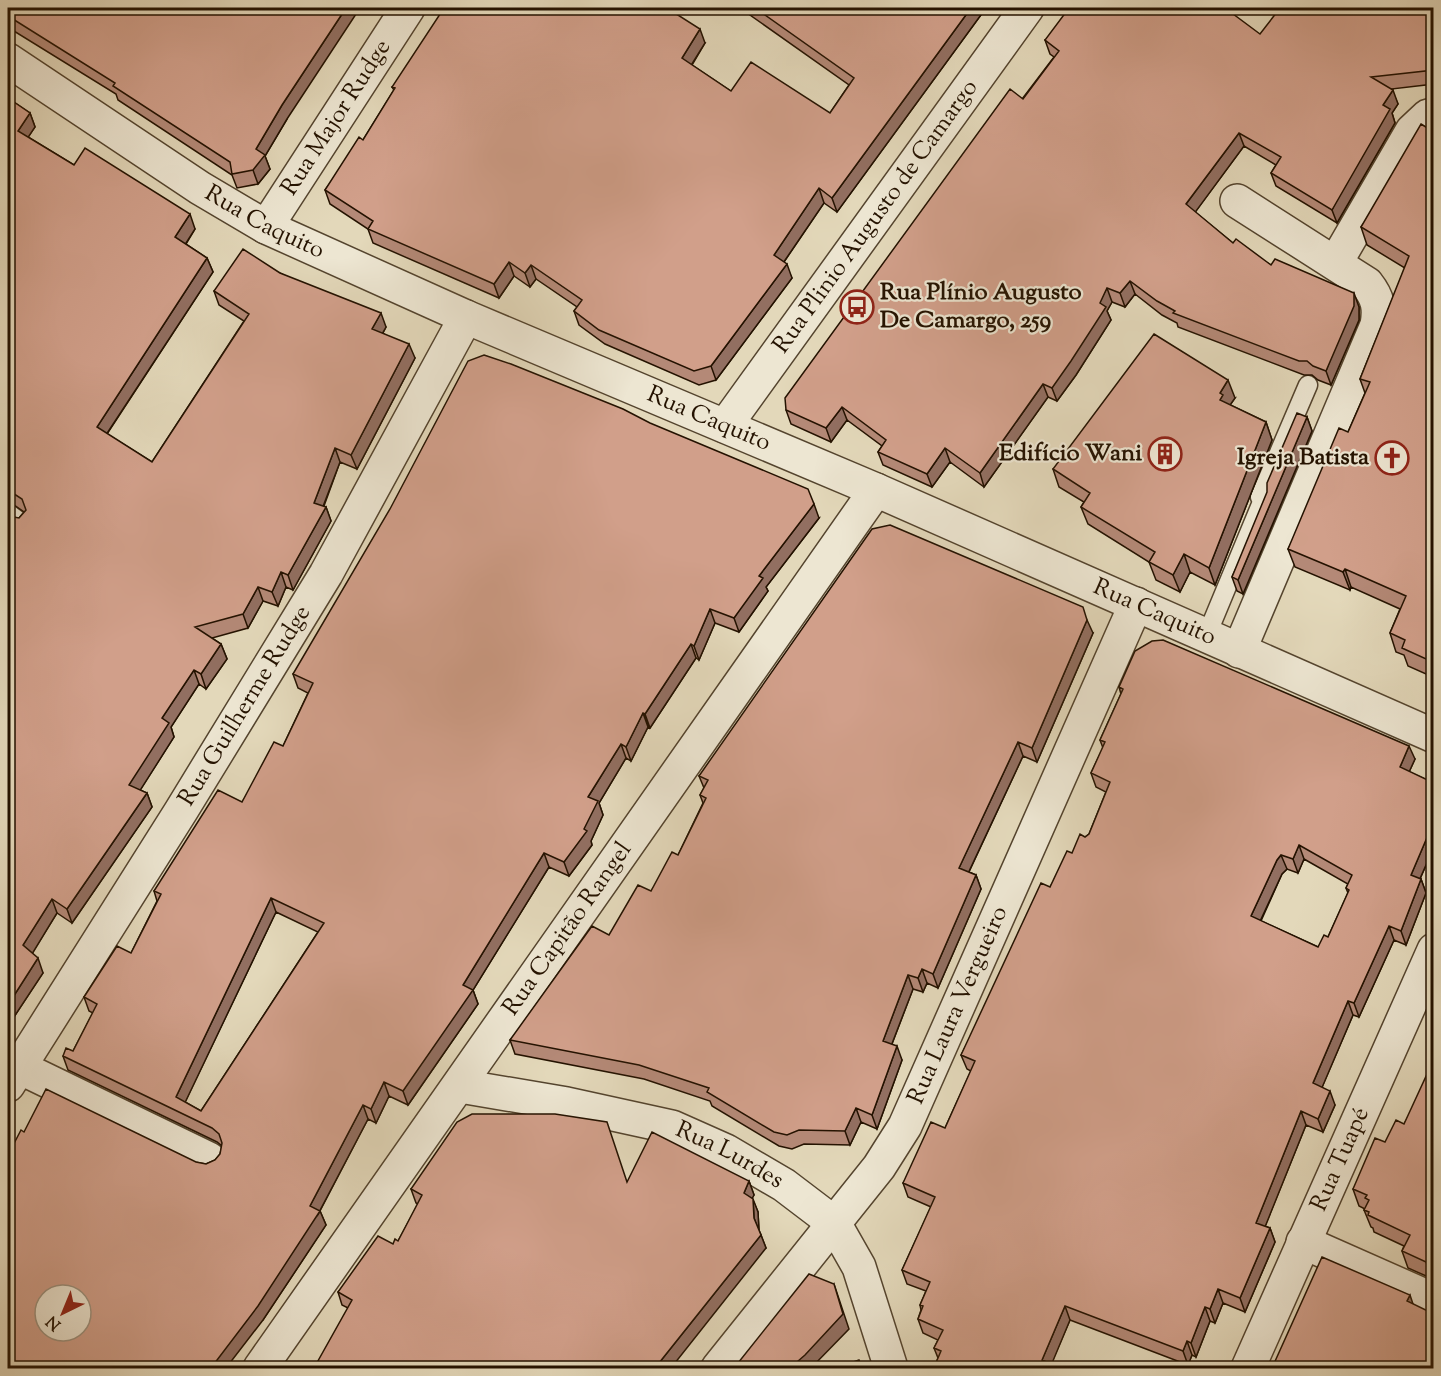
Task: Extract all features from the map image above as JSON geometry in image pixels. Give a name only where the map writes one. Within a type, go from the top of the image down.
[{"type":"street","name":"Rua Major Rudge","points":[[266,227],[408,8]]},
{"type":"street","name":"Rua Plinio Augusto de Camargo","points":[[725,426],[1027,8]]},
{"type":"street","name":"Rua Caquito","points":[[8,60],[200,188],[266,227],[466,317],[876,490],[1434,736]]},
{"type":"street","points":[[1336,262],[1412,131],[1428,116],[1434,115]]},
{"type":"street","points":[[1237,201],[1336,262],[1367,284],[1375,294],[1380,310],[1377,325],[1239,651]]},
{"type":"street","name":"Rua Guilherme Rudge","points":[[13,1076],[326,574],[466,317]]},
{"type":"street","name":"Rua Capitão Rangel","points":[[260,1368],[351,1234],[460,1086],[876,490]]},
{"type":"street","name":"Rua Laura Vergueiro","points":[[718,1368],[879,1167],[905,1126],[1136,604]]},
{"type":"street","name":"Rua Tuapé","points":[[1248,1368],[1434,950]]},
{"type":"street","points":[[13,1076],[209,1159]]},
{"type":"street","name":"Rua Lurdes","points":[[460,1086],[567,1104],[672,1127],[726,1151],[784,1185],[834,1223],[859,1267],[891,1368]]},
{"type":"street","points":[[1303,1242],[1434,1300]]},
{"type":"lane","points":[[1206,637],[1262,502],[1260,497],[1308,385]]},
{"type":"building","points":[[8,8],[346,8],[256,149],[265,155],[253,170],[232,174],[230,162],[113,86],[115,83],[8,16]]},
{"type":"building","points":[[444,8],[667,8],[700,29],[682,58],[731,91],[751,62],[830,113],[854,78],[755,8],[971,8],[832,198],[819,188],[774,255],[787,264],[711,366],[694,371],[599,330],[574,311],[582,300],[531,265],[525,273],[509,262],[494,284],[368,229],[373,221],[325,190],[359,137],[363,140],[395,88],[392,87]]},
{"type":"building","points":[[1069,8],[1225,8],[1260,34],[1280,8],[1434,8],[1434,70],[1371,77],[1393,90],[1383,105],[1390,109],[1332,210],[1271,173],[1281,157],[1239,133],[1186,204],[1233,243],[1236,239],[1271,265],[1275,259],[1354,293],[1354,306],[1326,371],[1307,361],[1299,361],[1173,313],[1175,311],[1130,281],[1120,293],[1107,288],[1100,303],[1106,307],[1071,361],[1052,388],[1043,384],[980,473],[945,448],[927,474],[878,452],[886,440],[842,407],[826,428],[786,410],[785,398],[1010,89],[1023,99],[1059,51],[1045,40]]},
{"type":"building","points":[[8,98],[30,113],[18,131],[74,165],[85,148],[190,214],[175,237],[207,258],[97,427],[152,462],[249,314],[214,291],[243,249],[280,273],[381,313],[372,329],[409,344],[351,455],[335,448],[314,503],[326,507],[288,575],[281,572],[272,592],[258,587],[243,614],[195,627],[221,644],[201,674],[194,670],[162,718],[169,723],[129,785],[147,793],[67,909],[52,899],[23,945],[38,958],[8,1005],[8,516],[19,518],[26,510],[22,499],[8,490]]},
{"type":"building","points":[[1421,124],[1434,132],[1434,664],[1402,648],[1405,640],[1390,633],[1406,596],[1345,569],[1343,572],[1288,549],[1339,428],[1348,432],[1370,382],[1360,379],[1409,256],[1361,227]]},
{"type":"building","points":[[1154,334],[1228,380],[1220,393],[1223,395],[1220,400],[1266,422],[1209,568],[1184,554],[1173,575],[1149,562],[1155,552],[1081,507],[1090,493],[1053,469]]},
{"type":"building","points":[[484,355],[623,409],[650,423],[808,489],[814,504],[759,576],[763,578],[734,618],[710,609],[694,646],[691,644],[645,714],[643,713],[626,747],[621,744],[588,797],[598,801],[584,829],[587,831],[564,862],[544,853],[463,985],[473,990],[403,1091],[384,1082],[371,1109],[363,1105],[310,1206],[320,1211],[258,1306],[211,1368],[8,1368],[8,1155],[21,1130],[24,1132],[46,1089],[196,1162],[206,1164],[215,1160],[220,1154],[222,1143],[219,1134],[212,1128],[63,1056],[66,1048],[73,1051],[97,1004],[84,997],[117,946],[131,953],[161,894],[154,891],[218,790],[242,802],[274,742],[283,746],[313,683],[293,674],[390,509],[468,361]],"holes":[[[271,898],[324,923],[201,1111],[176,1097]]]},
{"type":"building","points":[[1297,413],[1307,417],[1238,580],[1232,577],[1267,492],[1267,483]]},
{"type":"building","points":[[890,525],[1083,607],[1087,620],[1032,748],[1018,742],[959,868],[976,875],[933,974],[922,969],[918,978],[908,975],[883,1041],[897,1046],[872,1115],[856,1108],[845,1131],[799,1130],[787,1135],[774,1132],[707,1092],[709,1088],[639,1065],[510,1040],[592,926],[609,935],[638,885],[651,891],[672,852],[678,855],[706,798],[700,795],[708,780],[699,776],[872,529]]},
{"type":"building","points":[[1163,640],[1409,746],[1400,767],[1434,783],[1434,821],[1411,875],[1421,879],[1401,931],[1389,926],[1354,1003],[1348,1001],[1313,1083],[1330,1091],[1318,1119],[1301,1111],[1256,1223],[1270,1228],[1240,1298],[1218,1289],[1210,1309],[1205,1307],[1191,1343],[1187,1341],[1183,1351],[1065,1306],[1042,1360],[1060,1368],[940,1368],[935,1365],[941,1351],[934,1348],[943,1330],[918,1319],[923,1306],[920,1305],[930,1282],[902,1270],[935,1197],[903,1183],[931,1122],[945,1128],[975,1061],[961,1055],[1041,883],[1050,887],[1067,851],[1072,853],[1080,834],[1085,837],[1089,834],[1110,782],[1091,773],[1105,742],[1100,740],[1123,689],[1119,687],[1135,651],[1152,641]],"holes":[[[1299,845],[1352,875],[1346,888],[1349,890],[1328,937],[1324,935],[1318,947],[1251,916],[1277,860],[1281,855],[1293,859]]]},
{"type":"building","points":[[1428,1072],[1434,1074],[1434,1253],[1431,1252],[1426,1262],[1402,1251],[1410,1235],[1368,1215],[1369,1212],[1364,1210],[1369,1200],[1365,1198],[1367,1195],[1353,1189],[1375,1138],[1385,1142],[1396,1120],[1404,1124]]},
{"type":"building","points":[[472,1114],[555,1114],[607,1122],[627,1182],[652,1132],[749,1181],[744,1193],[753,1199],[754,1218],[761,1235],[655,1368],[314,1368],[352,1300],[338,1292],[378,1236],[393,1244],[395,1239],[398,1241],[422,1195],[411,1189],[457,1122]]},
{"type":"building","points":[[1322,1257],[1410,1295],[1407,1301],[1434,1314],[1434,1368],[1272,1368]]},
{"type":"building","points":[[809,1274],[834,1284],[843,1314],[790,1368],[734,1368]]},
{"type":"building","points":[[859,1360],[862,1368],[836,1368]]},
{"type":"place","name":"Rua Plínio Augusto De Camargo, 259","points":[[857,307]]},
{"type":"place","name":"Edifício Wani","points":[[1165,454]]},
{"type":"place","name":"Igreja Batista","points":[[1392,458]]}]
